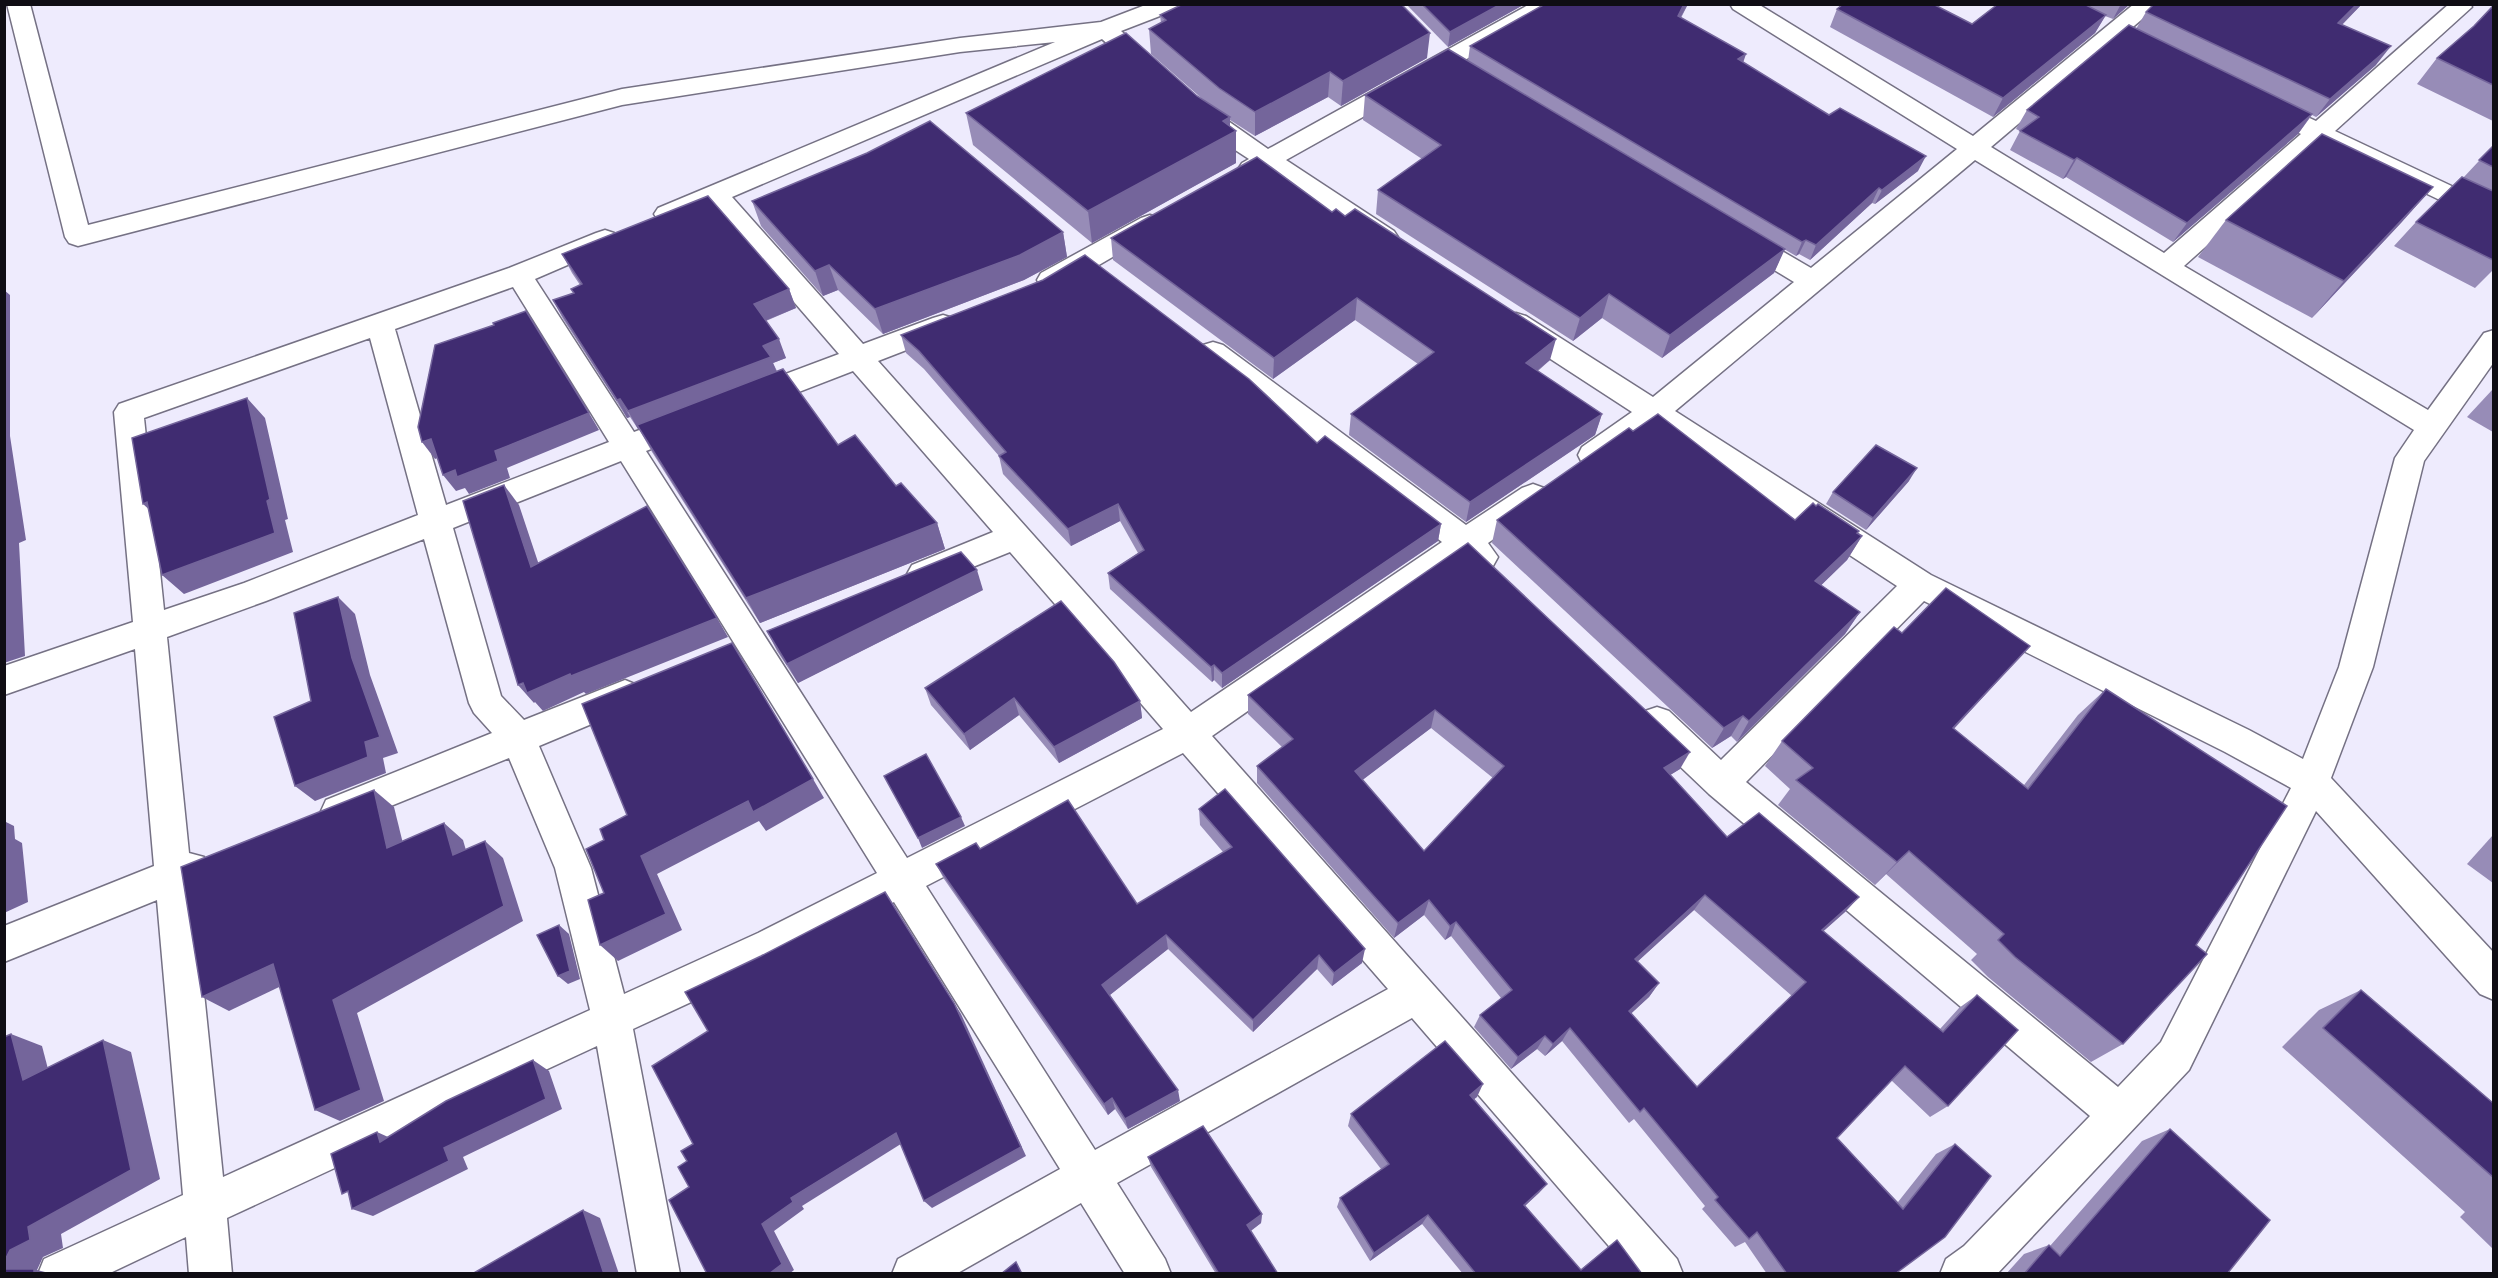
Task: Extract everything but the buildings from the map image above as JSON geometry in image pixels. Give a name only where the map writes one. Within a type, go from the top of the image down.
[{"type":"street","points":[[18,4],[78,237],[622,97],[960,45],[1106,29],[1209,121],[1413,256]]},
{"type":"street","points":[[211,1274],[129,412],[519,275],[715,194],[925,121],[1106,29],[1170,4]]},
{"type":"street","points":[[1229,181],[1548,4]]},
{"type":"street","points":[[59,1274],[771,946],[1188,733],[1467,543],[1654,412],[2148,4]]},
{"type":"street","points":[[1754,7],[2166,267],[2432,427]]},
{"type":"street","points":[[2166,267],[2463,9]]},
{"type":"street","points":[[2247,98],[2493,217]]},
{"type":"street","points":[[715,194],[1662,1274]]},
{"type":"street","points":[[1024,293],[1171,213]]},
{"type":"street","points":[[1721,226],[1813,281]]},
{"type":"street","points":[[1063,237],[1118,280]]},
{"type":"street","points":[[519,275],[1150,1274]]},
{"type":"street","points":[[1494,308],[1920,584],[2237,741],[2312,782],[2493,981]]},
{"type":"street","points":[[4,681],[255,592],[969,314]]},
{"type":"street","points":[[380,324],[486,703],[519,740],[573,868],[611,1018],[659,1274]]},
{"type":"street","points":[[1193,337],[1467,543],[1501,575]]},
{"type":"street","points":[[1961,1274],[1979,1261],[2175,1056],[2312,782],[2356,667],[2410,458],[2493,340]]},
{"type":"street","points":[[894,585],[1016,536]]},
{"type":"street","points":[[1721,783],[1920,584]]},
{"type":"street","points":[[718,657],[784,630]]},
{"type":"street","points":[[314,821],[519,740],[652,684]]},
{"type":"street","points":[[1637,704],[1721,783],[2120,1115]]},
{"type":"street","points":[[4,944],[216,859]]},
{"type":"street","points":[[913,1274],[1417,994]]}]
